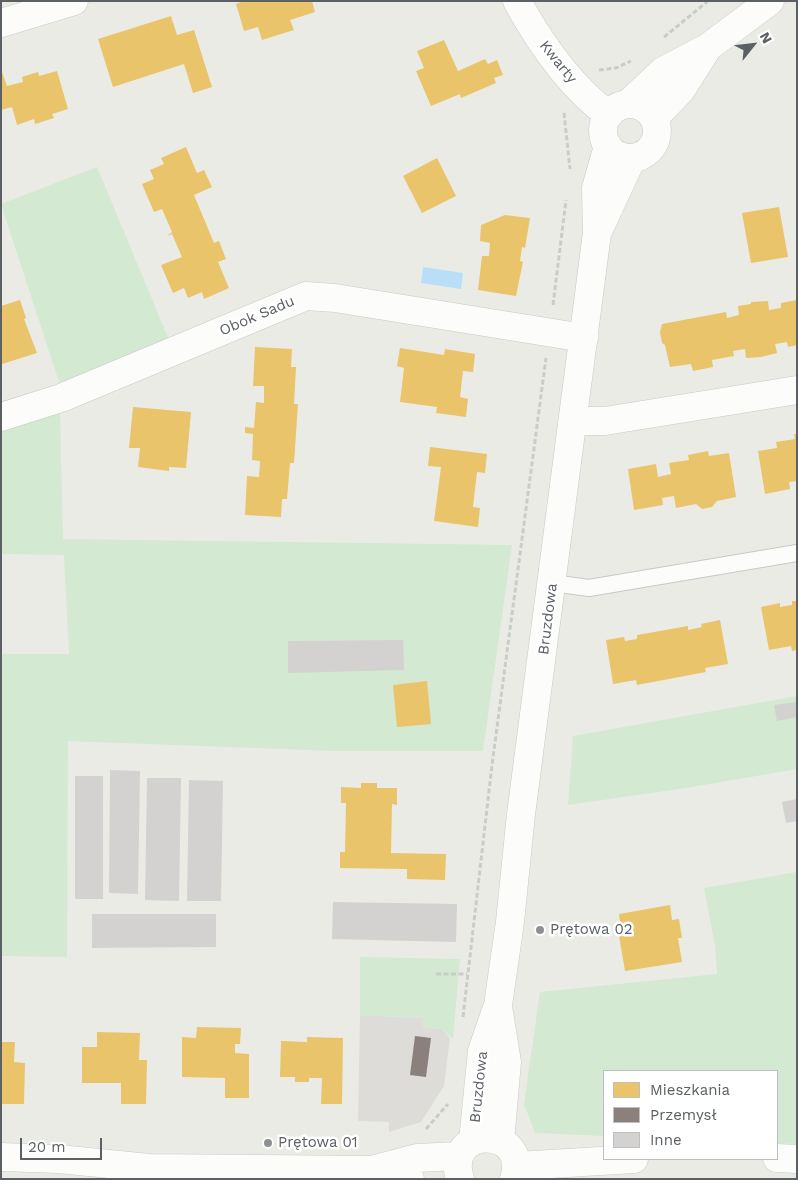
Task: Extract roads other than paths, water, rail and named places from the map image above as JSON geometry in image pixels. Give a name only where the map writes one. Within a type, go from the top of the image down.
[{"type":"street","points":[[1,24],[74,1]]},
{"type":"street","name":"Kwarty","points":[[517,1],[552,57],[575,84],[619,109]]},
{"type":"street","points":[[619,109],[639,105],[654,118],[657,126],[654,144],[641,156],[632,158],[614,153],[608,146],[603,128],[619,109],[663,71],[708,48],[770,1]]},
{"type":"street","points":[[654,118],[681,90],[708,48]]},
{"type":"street","name":"Bruzdowa","points":[[464,1159],[482,1051],[498,1005],[598,233],[596,188],[608,146]]},
{"type":"street","name":"Bruzdowa","points":[[598,233],[632,158]]},
{"type":"street","name":"Obok Sadu","points":[[1,417],[61,398],[306,296],[335,298],[584,338]]},
{"type":"street","points":[[574,420],[605,421],[797,390]]},
{"type":"street","name":"Bruzdowa","points":[[498,1005],[507,1062],[500,1141]]},
{"type":"street","points":[[373,1170],[417,1158],[464,1159],[486,1138],[500,1141],[513,1153],[515,1172],[625,1160]]},
{"type":"street","points":[[1,1157],[59,1159],[149,1168],[373,1170],[410,1179]]},
{"type":"street","points":[[778,1158],[797,1159]]},
{"type":"lane","points":[[552,583],[589,588],[797,553]]},
{"type":"water","points":[[423,267],[463,273],[461,289],[421,283]]},
{"type":"place","name":"Prętowa 02","points":[[540,930]]},
{"type":"place","name":"Prętowa 01","points":[[268,1143]]}]
